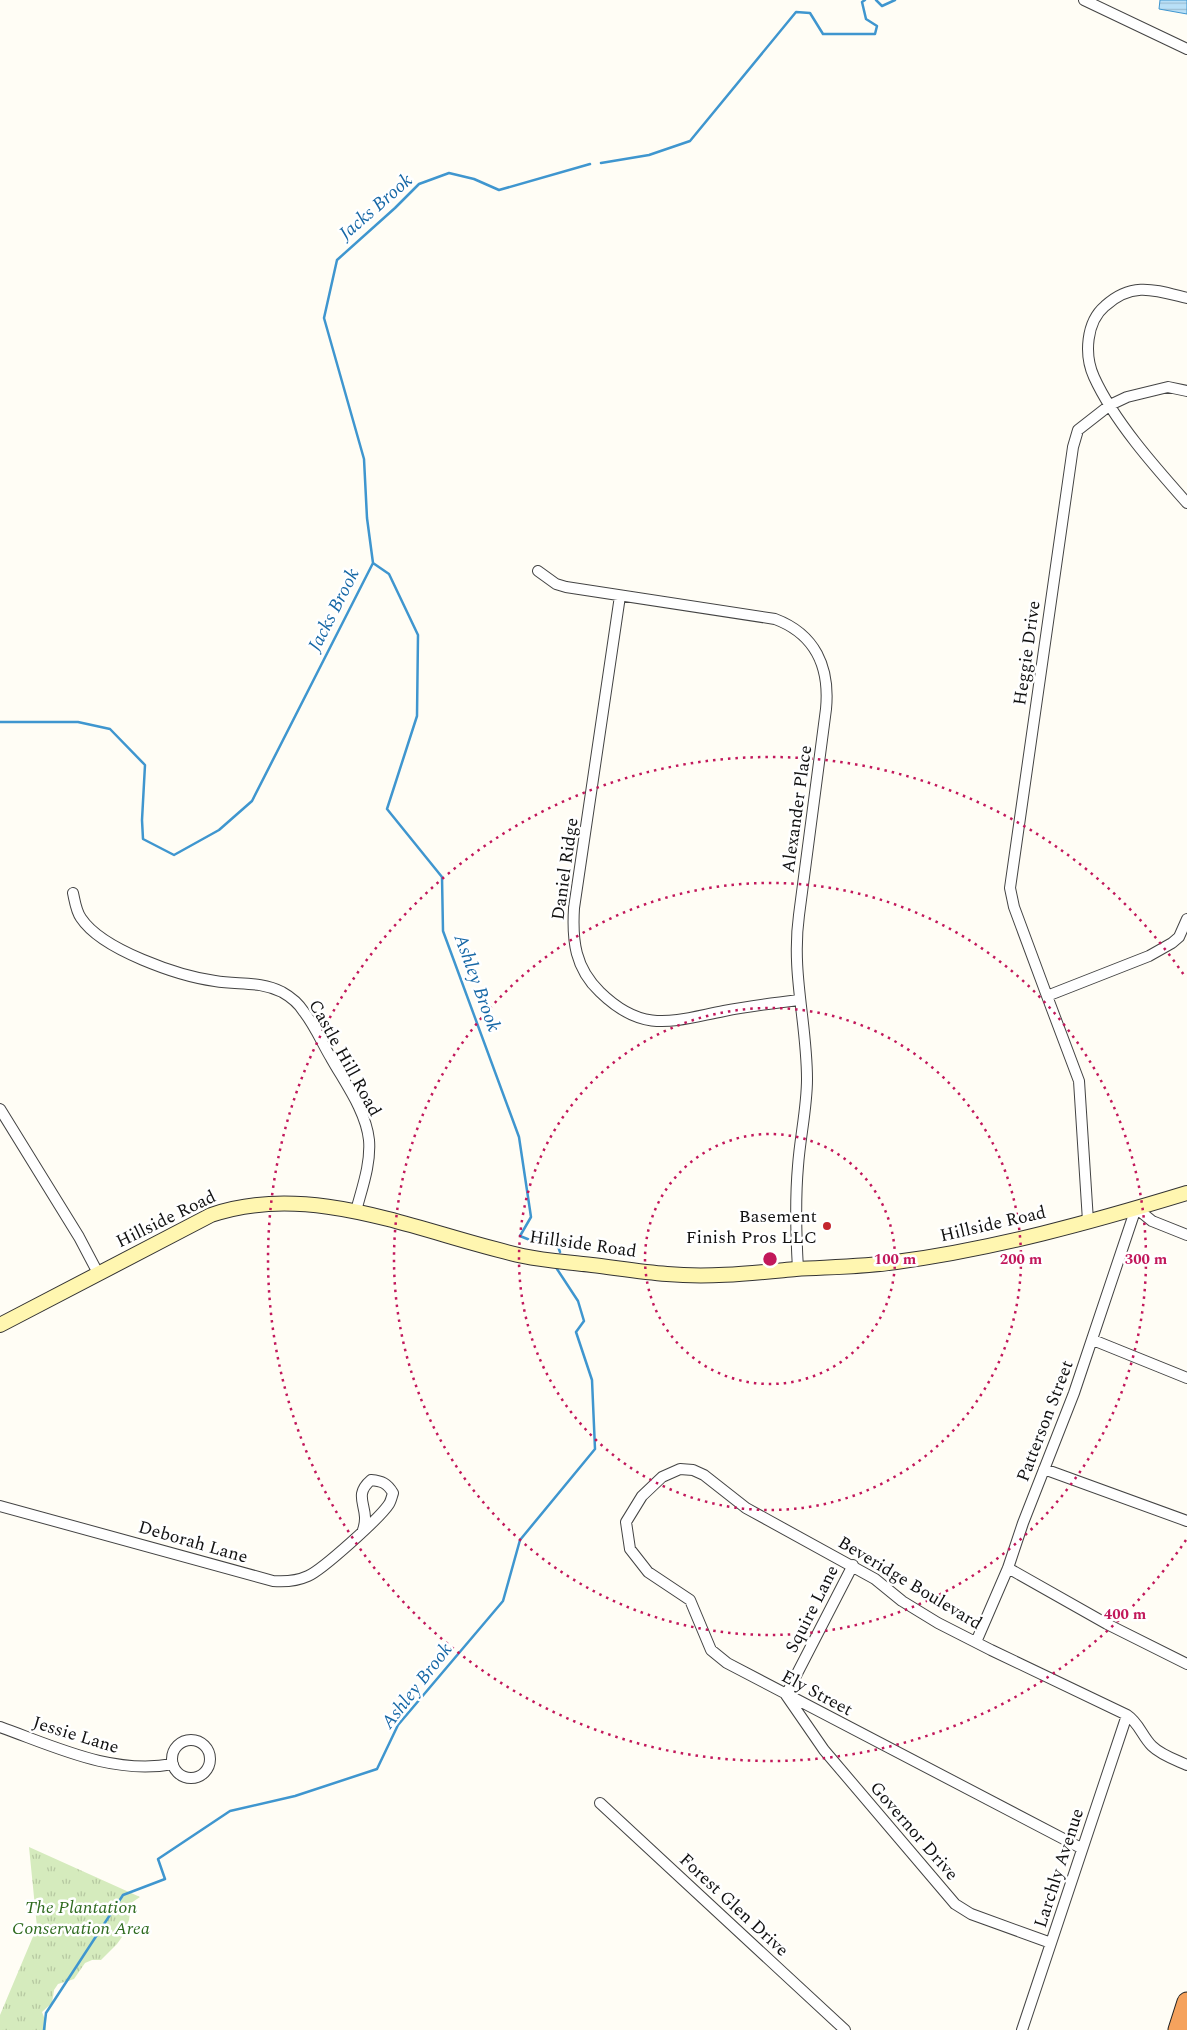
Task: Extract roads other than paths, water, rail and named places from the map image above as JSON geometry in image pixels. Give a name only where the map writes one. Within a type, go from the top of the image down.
[{"type":"highway","points":[[1178,2030],[1187,2002]]},
{"type":"street","points":[[1084,0],[1187,49]]},
{"type":"street","points":[[1187,298],[1156,290],[1138,289],[1127,291],[1112,299],[1101,309],[1094,320],[1087,346],[1093,376],[1110,404],[1153,464],[1187,503]]},
{"type":"street","name":"Heggie Drive","points":[[1088,1221],[1079,1081],[1014,907],[1010,888],[1073,447],[1078,430],[1110,404],[1127,397],[1168,387],[1187,391]]},
{"type":"street","name":"Alexander Place","points":[[538,571],[561,586],[769,617],[785,623],[798,632],[811,645],[826,675],[828,694],[797,928],[796,961],[807,1081],[796,1188],[798,1269]]},
{"type":"street","name":"Daniel Ridge","points":[[620,596],[574,908],[573,941],[580,964],[592,983],[608,1000],[626,1012],[652,1020],[678,1021],[731,1010],[799,1000]]},
{"type":"street","name":"Castle Hill Road","points":[[73,893],[80,917],[88,928],[104,940],[141,960],[174,971],[215,981],[257,983],[269,986],[289,996],[300,1006],[351,1094],[365,1123],[369,1141],[369,1154],[356,1211]]},
{"type":"street","points":[[1047,996],[1149,956],[1179,937],[1187,919]]},
{"type":"street","points":[[0,1109],[79,1236],[98,1273]]},
{"type":"street","name":"Hillside Road","points":[[0,1325],[211,1215],[230,1208],[258,1203],[280,1203],[356,1211],[541,1259],[669,1274],[739,1274],[798,1269],[850,1268],[971,1250],[1088,1221],[1187,1193]]},
{"type":"street","points":[[1136,1208],[1152,1222],[1187,1235]]},
{"type":"street","name":"Patterson Street","points":[[976,1642],[1008,1568],[1093,1340],[1136,1208]]},
{"type":"street","points":[[1093,1340],[1187,1378]]},
{"type":"street","name":"Beveridge Boulevard","points":[[642,1496],[656,1481],[669,1472],[684,1468],[704,1475],[746,1508],[875,1579],[916,1610],[976,1642],[1127,1715],[1140,1727],[1151,1745],[1187,1765]]},
{"type":"street","points":[[1044,1469],[1187,1522]]},
{"type":"street","name":"Deborah Lane","points":[[0,1506],[273,1581],[295,1580],[317,1571],[363,1530],[389,1504],[393,1493],[389,1485],[381,1481],[371,1480],[364,1486],[362,1491],[362,1501],[367,1520],[363,1530]]},
{"type":"street","name":"Ely Street","points":[[642,1496],[626,1522],[630,1549],[648,1572],[690,1600],[711,1650],[727,1663],[1081,1848]]},
{"type":"street","name":"Squire Lane","points":[[786,1695],[853,1566]]},
{"type":"street","points":[[1008,1568],[1107,1624],[1187,1664]]},
{"type":"street","name":"Governor Drive","points":[[786,1695],[824,1750],[955,1904],[971,1914],[1051,1943]]},
{"type":"street","name":"Larchly Avenue","points":[[1022,2030],[1081,1848],[1127,1715]]},
{"type":"street","name":"Jessie Lane","points":[[0,1727],[106,1763],[142,1768],[173,1764]]},
{"type":"street","name":"Forest Glen Drive","points":[[600,1803],[845,2030]]},
{"type":"water","points":[[1160,0],[1187,0],[1187,14],[1159,9]]},
{"type":"waterway","name":"Jacks Brook","points":[[601,163],[649,155],[690,141],[796,12],[810,13],[823,34],[875,34],[877,26],[866,19],[862,2],[865,0]]},
{"type":"waterway","name":"Jacks Brook","points":[[876,0],[882,6],[895,0]]},
{"type":"waterway","name":"Jacks Brook","points":[[0,722],[78,722],[110,729],[145,765],[142,820],[143,839],[174,855],[219,830],[252,801],[373,563],[367,518],[364,459],[324,318],[337,260],[419,184],[449,173],[474,179],[499,190],[590,164]]},
{"type":"waterway","name":"Ashley Brook","points":[[373,563],[389,574],[418,635],[417,716],[387,809],[442,877],[443,931],[519,1137],[531,1217],[520,1236],[535,1242],[554,1235],[560,1252]]},
{"type":"waterway","name":"Ashley Brook","points":[[44,2030],[46,2013],[123,1895],[165,1879],[158,1859],[230,1811],[295,1796],[377,1769],[398,1725],[503,1601],[520,1540],[595,1449],[592,1380],[576,1332],[584,1321],[578,1301],[557,1269]]},
{"type":"place","name":"Basement Finish Pros LLC","points":[[827,1226]]},
{"type":"park label","name":"The Plantation Conservation Area","points":[[81,1917]]}]
